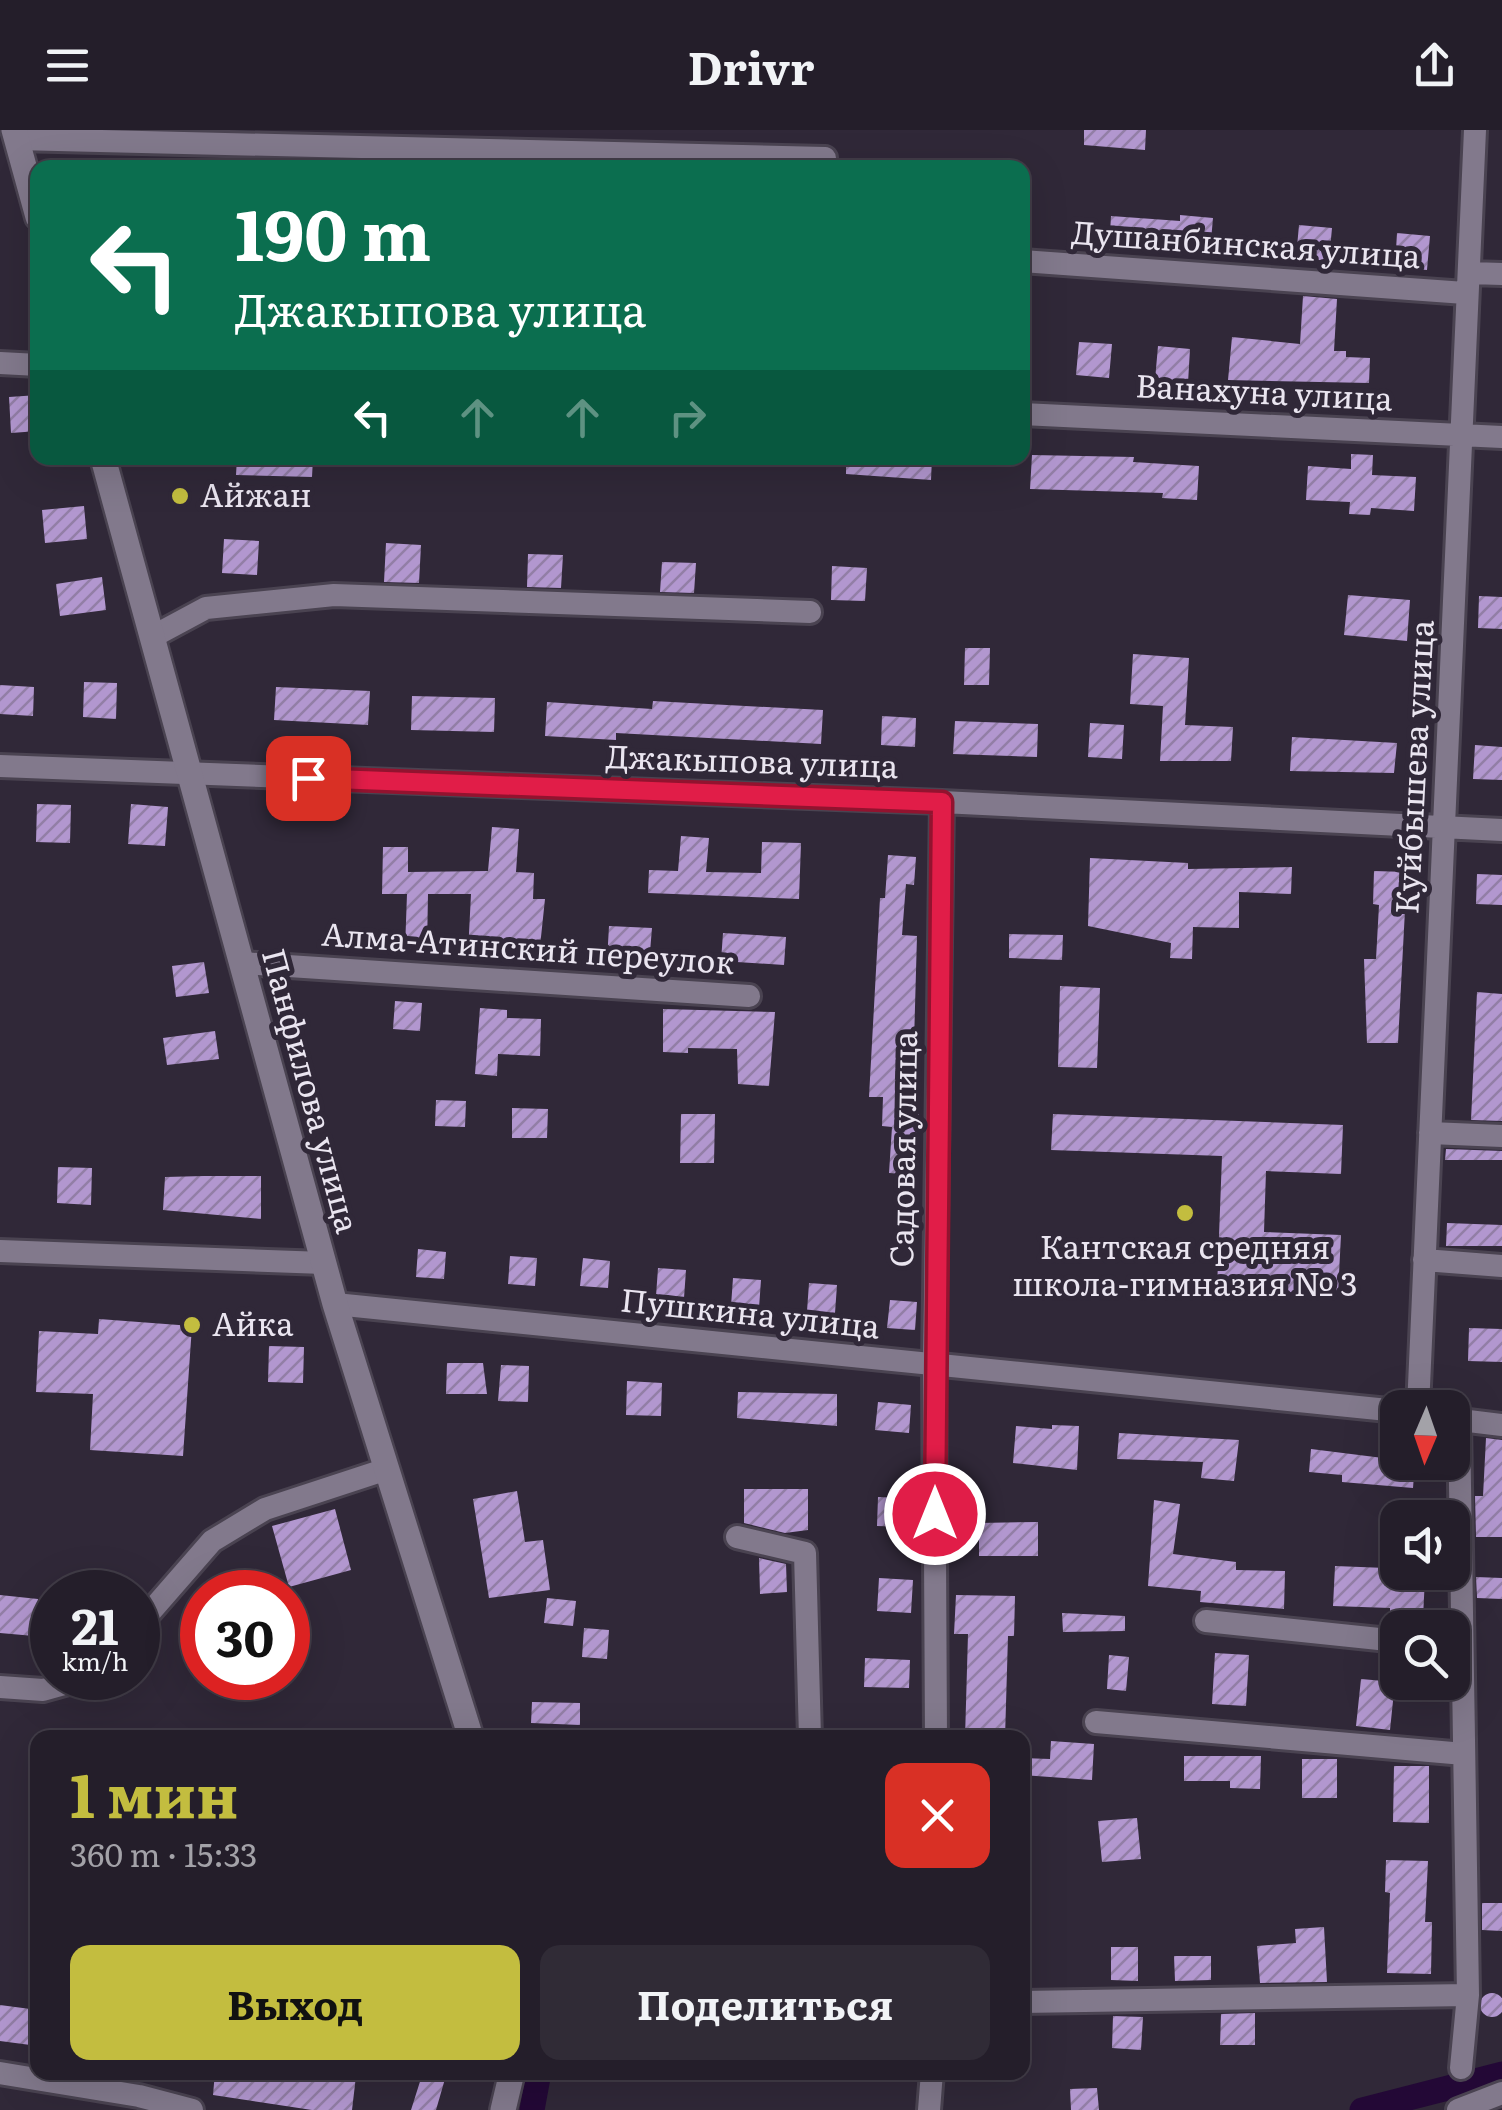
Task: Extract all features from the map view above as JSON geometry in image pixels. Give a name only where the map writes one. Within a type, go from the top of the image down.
[{"type":"street","name":"Куйбышева улица","points":[[1419,1390],[1475,130]]},
{"type":"street","points":[[30,189],[15,134],[825,158]]},
{"type":"street","name":"Душанбинская улица","points":[[1030,261],[1468,283],[1502,274]]},
{"type":"street","points":[[0,363],[30,365]]},
{"type":"street","name":"Ванахуна улица","points":[[1030,414],[1502,437]]},
{"type":"street","name":"Панфилова улица","points":[[105,465],[334,1304],[468,1730]]},
{"type":"street","points":[[152,637],[206,608],[334,595],[810,612]]},
{"type":"street","name":"Джакыпова улица","points":[[0,766],[942,802],[1502,830]]},
{"type":"street","name":"Садовая улица","points":[[936,1730],[934,1366],[942,802]]},
{"type":"street","name":"Алма-Атинский переулок","points":[[242,963],[749,996]]},
{"type":"street","points":[[1430,1133],[1502,1136]]},
{"type":"street","points":[[0,1252],[324,1263]]},
{"type":"street","points":[[1424,1260],[1502,1266]]},
{"type":"street","name":"Пушкина улица","points":[[334,1304],[1380,1409]]},
{"type":"street","points":[[1470,1422],[1502,1425]]},
{"type":"street","points":[[160,1601],[212,1541],[265,1510],[387,1470]]},
{"type":"street","points":[[1457,1480],[1458,1610]]},
{"type":"street","points":[[737,1538],[805,1552],[810,1730]]},
{"type":"street","points":[[1206,1621],[1380,1639]]},
{"type":"street","points":[[0,1687],[30,1689]]},
{"type":"street","points":[[1461,1700],[1468,1994],[1461,2068]]},
{"type":"street","points":[[1096,1722],[1464,1754]]},
{"type":"street","points":[[1030,2002],[1468,1994]]},
{"type":"street","points":[[0,2072],[30,2077]]},
{"type":"street","points":[[46,2080],[192,2110]]},
{"type":"street","points":[[503,2110],[510,2080]]},
{"type":"street","points":[[929,2110],[931,2080]]},
{"type":"street","points":[[1458,2110],[1502,2094]]},
{"type":"building","points":[[1084,130],[1146,130],[1145,150],[1084,145]]},
{"type":"building","points":[[1180,215],[1213,218],[1210,252],[1142,246],[1142,253],[1109,250],[1111,216],[1180,221]]},
{"type":"building","points":[[1299,225],[1332,228],[1329,261],[1296,258]]},
{"type":"building","points":[[1397,233],[1430,236],[1427,270],[1395,267]]},
{"type":"building","points":[[1303,296],[1337,299],[1334,351],[1346,351],[1346,357],[1370,358],[1369,383],[1228,380],[1232,337],[1300,344]]},
{"type":"building","points":[[1079,342],[1112,344],[1109,378],[1076,375]]},
{"type":"building","points":[[1158,346],[1190,349],[1188,383],[1155,380]]},
{"type":"building","points":[[30,396],[30,432],[11,433],[9,397]]},
{"type":"building","points":[[1351,454],[1373,455],[1372,475],[1416,477],[1414,511],[1371,508],[1370,515],[1349,514],[1350,502],[1306,500],[1308,466],[1351,469]]},
{"type":"building","points":[[1032,455],[1134,457],[1133,462],[1199,466],[1197,500],[1162,498],[1163,493],[1030,489]]},
{"type":"building","points":[[237,465],[313,465],[312,477],[236,475]]},
{"type":"building","points":[[846,465],[932,465],[931,480],[846,474]]},
{"type":"building","points":[[84,506],[87,539],[45,543],[42,510]]},
{"type":"building","points":[[224,539],[259,541],[257,575],[222,573]]},
{"type":"building","points":[[386,543],[421,545],[419,583],[384,582]]},
{"type":"building","points":[[528,554],[563,555],[561,588],[527,587]]},
{"type":"building","points":[[662,562],[696,563],[694,593],[660,592]]},
{"type":"building","points":[[832,566],[867,568],[865,601],[831,600]]},
{"type":"building","points":[[102,577],[106,610],[60,616],[56,584]]},
{"type":"building","points":[[1348,595],[1410,600],[1407,641],[1344,635]]},
{"type":"building","points":[[1479,596],[1502,597],[1502,629],[1478,628]]},
{"type":"building","points":[[965,648],[990,648],[989,685],[964,685]]},
{"type":"building","points":[[1133,654],[1189,658],[1185,725],[1233,727],[1231,761],[1160,761],[1163,706],[1130,704]]},
{"type":"building","points":[[84,682],[117,683],[116,719],[83,717]]},
{"type":"building","points":[[0,685],[34,687],[33,716],[0,714]]},
{"type":"building","points":[[276,687],[370,691],[368,725],[274,720]]},
{"type":"building","points":[[412,696],[495,698],[494,732],[411,730]]},
{"type":"building","points":[[653,701],[823,710],[821,744],[616,733],[616,740],[545,736],[547,702],[652,709]]},
{"type":"building","points":[[882,716],[916,718],[915,747],[881,745]]},
{"type":"building","points":[[955,721],[1038,724],[1037,757],[953,754]]},
{"type":"building","points":[[1090,723],[1124,725],[1122,759],[1088,757]]},
{"type":"building","points":[[1292,737],[1397,743],[1394,773],[1290,771]]},
{"type":"building","points":[[1475,745],[1502,747],[1502,780],[1473,779]]},
{"type":"building","points":[[37,804],[71,805],[70,843],[36,842]]},
{"type":"building","points":[[131,804],[168,807],[165,846],[128,844]]},
{"type":"building","points":[[492,827],[519,829],[516,872],[534,873],[533,899],[545,899],[539,956],[468,953],[471,894],[428,894],[427,949],[405,949],[407,894],[382,894],[383,847],[408,847],[408,872],[488,871]]},
{"type":"building","points":[[681,836],[709,838],[706,872],[761,873],[762,842],[801,843],[799,899],[648,893],[649,870],[678,871]]},
{"type":"building","points":[[888,855],[916,857],[914,885],[906,884],[902,935],[917,936],[912,1114],[919,1114],[916,1175],[889,1173],[892,1127],[882,1126],[883,1097],[869,1097],[880,898],[885,898]]},
{"type":"building","points":[[1090,858],[1188,863],[1188,869],[1292,867],[1291,894],[1239,892],[1239,928],[1193,927],[1192,959],[1170,958],[1171,943],[1088,926]]},
{"type":"building","points":[[1374,871],[1407,872],[1398,1043],[1367,1043],[1364,959],[1376,959],[1379,905],[1373,904]]},
{"type":"building","points":[[1477,874],[1502,875],[1502,905],[1476,904]]},
{"type":"building","points":[[609,926],[652,928],[649,964],[607,961]]},
{"type":"building","points":[[723,933],[786,937],[784,965],[721,961]]},
{"type":"building","points":[[1009,934],[1063,935],[1062,960],[1009,958]]},
{"type":"building","points":[[204,962],[209,993],[176,997],[172,966]]},
{"type":"building","points":[[1060,986],[1100,988],[1097,1068],[1058,1067]]},
{"type":"building","points":[[1477,992],[1502,994],[1502,1121],[1471,1120]]},
{"type":"building","points":[[395,1001],[422,1003],[420,1031],[393,1029]]},
{"type":"building","points":[[480,1008],[507,1010],[507,1018],[541,1019],[540,1056],[498,1054],[497,1076],[475,1074]]},
{"type":"building","points":[[663,1009],[775,1012],[769,1086],[738,1084],[737,1049],[663,1052]]},
{"type":"building","points":[[215,1031],[219,1059],[167,1065],[163,1038]]},
{"type":"building","points":[[436,1100],[466,1101],[465,1127],[435,1126]]},
{"type":"building","points":[[512,1108],[548,1109],[547,1138],[512,1138]]},
{"type":"building","points":[[681,1114],[715,1114],[714,1163],[680,1163]]},
{"type":"building","points":[[1053,1114],[1343,1125],[1341,1174],[1266,1171],[1264,1232],[1341,1235],[1338,1294],[1217,1289],[1222,1156],[1051,1150]]},
{"type":"building","points":[[1446,1149],[1502,1151],[1502,1160],[1445,1160]]},
{"type":"building","points":[[58,1167],[92,1168],[91,1205],[57,1203]]},
{"type":"building","points":[[261,1176],[261,1219],[163,1210],[165,1177]]},
{"type":"building","points":[[1447,1223],[1502,1225],[1502,1246],[1446,1246]]},
{"type":"building","points":[[418,1249],[446,1252],[444,1279],[416,1277]]},
{"type":"building","points":[[510,1256],[537,1258],[535,1286],[508,1284]]},
{"type":"building","points":[[583,1258],[610,1261],[608,1288],[580,1286]]},
{"type":"building","points":[[658,1268],[686,1270],[684,1298],[656,1296]]},
{"type":"building","points":[[733,1278],[761,1280],[759,1308],[731,1306]]},
{"type":"building","points":[[809,1283],[837,1285],[835,1313],[807,1311]]},
{"type":"building","points":[[890,1300],[917,1302],[915,1330],[887,1328]]},
{"type":"building","points":[[99,1319],[192,1326],[183,1456],[90,1450],[93,1394],[36,1392],[39,1331],[98,1334]]},
{"type":"building","points":[[1469,1328],[1502,1329],[1502,1362],[1468,1361]]},
{"type":"building","points":[[269,1346],[304,1347],[303,1383],[268,1382]]},
{"type":"building","points":[[447,1363],[483,1363],[487,1394],[446,1394]]},
{"type":"building","points":[[501,1365],[529,1366],[528,1402],[498,1401]]},
{"type":"building","points":[[627,1381],[662,1383],[661,1416],[626,1415]]},
{"type":"building","points":[[738,1392],[837,1394],[837,1426],[737,1418]]},
{"type":"building","points":[[878,1402],[911,1405],[909,1433],[875,1430]]},
{"type":"building","points":[[1052,1425],[1079,1426],[1077,1470],[1013,1463],[1016,1426],[1052,1429]]},
{"type":"building","points":[[1119,1433],[1239,1440],[1234,1481],[1201,1478],[1203,1462],[1117,1459]]},
{"type":"building","points":[[1486,1438],[1502,1440],[1502,1537],[1476,1537],[1475,1496],[1483,1496]]},
{"type":"building","points":[[1311,1449],[1380,1458],[1380,1480],[1414,1480],[1413,1488],[1342,1482],[1342,1475],[1309,1472]]},
{"type":"building","points":[[744,1489],[808,1489],[808,1530],[785,1533],[744,1523]]},
{"type":"building","points":[[517,1491],[525,1542],[543,1540],[550,1590],[489,1598],[473,1499]]},
{"type":"building","points":[[878,1497],[905,1498],[904,1527],[877,1526]]},
{"type":"building","points":[[1154,1500],[1180,1504],[1173,1554],[1236,1562],[1236,1570],[1285,1571],[1284,1609],[1200,1602],[1201,1591],[1148,1586]]},
{"type":"building","points":[[335,1509],[351,1570],[310,1581],[310,1570],[284,1570],[272,1526]]},
{"type":"building","points":[[1038,1522],[1038,1556],[979,1556],[979,1523]]},
{"type":"building","points":[[759,1558],[786,1564],[787,1592],[760,1594]]},
{"type":"building","points":[[1335,1566],[1380,1568],[1380,1590],[1424,1590],[1423,1610],[1333,1606]]},
{"type":"building","points":[[1476,1577],[1502,1578],[1502,1599],[1477,1598]]},
{"type":"building","points":[[879,1578],[913,1580],[911,1613],[877,1611]]},
{"type":"building","points":[[0,1595],[30,1598],[30,1636],[0,1633]]},
{"type":"building","points":[[956,1595],[1015,1596],[1014,1636],[1008,1636],[1005,1730],[965,1730],[968,1634],[954,1634]]},
{"type":"building","points":[[547,1598],[576,1601],[573,1626],[544,1623]]},
{"type":"building","points":[[1062,1613],[1125,1616],[1125,1631],[1063,1632]]},
{"type":"building","points":[[584,1628],[609,1630],[607,1659],[582,1657]]},
{"type":"building","points":[[1215,1653],[1249,1655],[1246,1706],[1212,1704]]},
{"type":"building","points":[[1109,1655],[1129,1657],[1126,1691],[1107,1689]]},
{"type":"building","points":[[865,1658],[910,1660],[909,1688],[864,1687]]},
{"type":"building","points":[[1361,1679],[1380,1681],[1380,1700],[1393,1700],[1390,1730],[1356,1726]]},
{"type":"building","points":[[532,1702],[580,1703],[580,1725],[531,1723]]},
{"type":"building","points":[[1051,1741],[1094,1744],[1092,1780],[1030,1776],[1030,1758],[1050,1759]]},
{"type":"building","points":[[1184,1756],[1261,1756],[1260,1789],[1230,1788],[1230,1781],[1184,1781]]},
{"type":"building","points":[[1302,1759],[1337,1759],[1337,1798],[1302,1798]]},
{"type":"building","points":[[1394,1766],[1429,1766],[1429,1823],[1393,1822]]},
{"type":"building","points":[[1137,1818],[1141,1859],[1102,1862],[1098,1821]]},
{"type":"building","points":[[1386,1860],[1428,1861],[1425,1922],[1432,1922],[1431,1974],[1387,1973],[1390,1893],[1385,1892]]},
{"type":"building","points":[[1482,1903],[1502,1903],[1502,1931],[1482,1930]]},
{"type":"building","points":[[1324,1927],[1327,1982],[1260,1983],[1257,1946],[1296,1943],[1295,1929]]},
{"type":"building","points":[[1111,1947],[1138,1947],[1138,1981],[1111,1980]]},
{"type":"building","points":[[1174,1956],[1211,1956],[1211,1980],[1175,1981]]},
{"type":"building","points":[[1483,1996],[1501,1996],[1501,2014],[1483,2014]]},
{"type":"building","points":[[0,2005],[30,2009],[30,2045],[0,2041]]},
{"type":"building","points":[[1255,2013],[1255,2045],[1220,2045],[1221,2014]]},
{"type":"building","points":[[1113,2016],[1143,2017],[1141,2050],[1112,2048]]},
{"type":"building","points":[[214,2080],[356,2080],[352,2110],[312,2110],[213,2095]]},
{"type":"building","points":[[420,2080],[445,2080],[436,2110],[411,2110]]},
{"type":"building","points":[[1097,2088],[1099,2110],[1071,2110],[1070,2089]]},
{"type":"waterway","points":[[1362,2110],[1502,2074]]},
{"type":"waterway","points":[[532,2110],[538,2080]]},
{"type":"place","name":"Айжан","points":[[180,496]]},
{"type":"place","name":"Кантская средняя школа-гимназия № 3","points":[[1185,1213]]},
{"type":"place","name":"Айка","points":[[192,1325]]},
{"type":"route","points":[[308,778],[942,802],[935,1514]]}]
